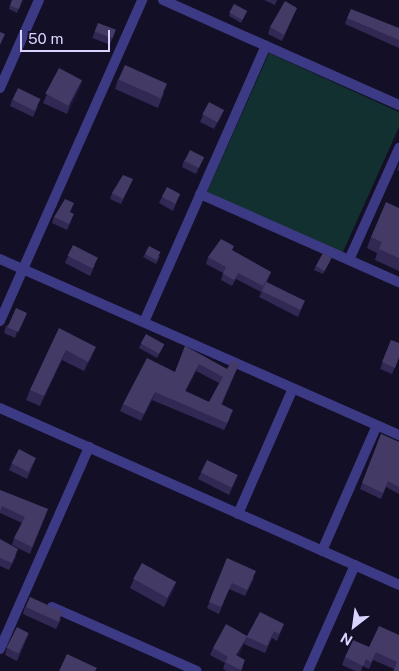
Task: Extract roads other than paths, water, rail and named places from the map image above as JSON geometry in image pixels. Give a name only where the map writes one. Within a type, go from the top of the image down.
[{"type":"street","points":[[0,88],[39,0]]},
{"type":"street","points":[[0,321],[142,0]]},
{"type":"street","points":[[163,0],[399,104]]},
{"type":"street","points":[[144,322],[266,46]]},
{"type":"street","points":[[349,260],[399,148]]},
{"type":"street","points":[[200,194],[399,282]]},
{"type":"street","points":[[0,258],[399,435]]},
{"type":"street","points":[[238,514],[293,388]]},
{"type":"street","points":[[0,408],[399,585]]},
{"type":"street","points":[[322,551],[377,425]]},
{"type":"street","points":[[0,649],[33,599],[89,447]]},
{"type":"street","points":[[308,671],[355,565]]},
{"type":"street","points":[[33,599],[197,671]]}]
